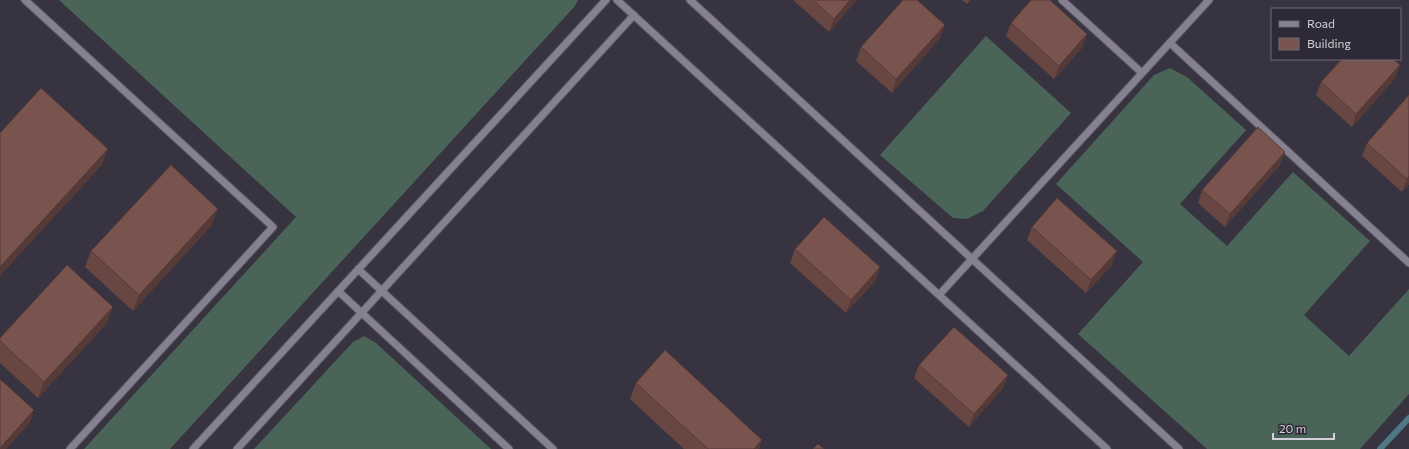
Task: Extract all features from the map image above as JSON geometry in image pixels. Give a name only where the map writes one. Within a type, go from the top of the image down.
[{"type":"street","points":[[25,0],[272,227],[70,449]]},
{"type":"street","points":[[193,449],[606,0]]},
{"type":"street","points":[[617,0],[1107,449]]},
{"type":"street","points":[[690,0],[1179,449]]},
{"type":"street","points":[[1062,0],[1142,74]]},
{"type":"street","points":[[939,295],[1209,0]]},
{"type":"street","points":[[237,449],[634,15]]},
{"type":"street","points":[[1170,43],[1409,263]]},
{"type":"street","points":[[358,269],[552,449]]},
{"type":"street","points":[[338,291],[509,449]]},
{"type":"green space","points":[[59,0],[578,0],[575,6],[170,449],[84,449],[296,217]]},
{"type":"green space","points":[[986,36],[1071,113],[983,211],[967,219],[953,218],[880,155]]},
{"type":"green space","points":[[1170,68],[1187,77],[1246,130],[1180,204],[1227,246],[1293,172],[1370,241],[1304,315],[1349,356],[1409,289],[1409,394],[1360,449],[1207,449],[1078,334],[1143,262],[1056,184],[1154,75]]},
{"type":"green space","points":[[364,336],[376,343],[491,449],[254,449],[353,342]]},
{"type":"building","points":[[813,0],[850,0],[834,19]]},
{"type":"building","points":[[903,0],[917,0],[945,25],[896,79],[861,47]]},
{"type":"building","points":[[1031,0],[1050,0],[1087,34],[1059,66],[1011,23]]},
{"type":"building","points":[[1341,60],[1394,60],[1400,65],[1356,114],[1321,82]]},
{"type":"building","points":[[41,88],[108,149],[0,267],[0,133]]},
{"type":"building","points":[[1409,95],[1409,176],[1407,179],[1367,143]]},
{"type":"building","points":[[1258,127],[1285,152],[1230,214],[1202,190]]},
{"type":"building","points":[[171,165],[218,209],[139,295],[91,251]]},
{"type":"building","points":[[1057,198],[1117,251],[1091,280],[1032,227]]},
{"type":"building","points":[[824,217],[880,267],[851,300],[795,249]]},
{"type":"building","points":[[67,265],[113,307],[44,382],[0,341],[0,338]]},
{"type":"building","points":[[954,327],[1008,375],[974,414],[919,365]]},
{"type":"building","points":[[665,350],[762,440],[754,449],[708,449],[636,383]]},
{"type":"building","points":[[0,379],[34,410],[0,448]]},
{"type":"building","points":[[818,444],[824,449],[813,449]]},
{"type":"waterway","points":[[1380,449],[1409,418]]}]
